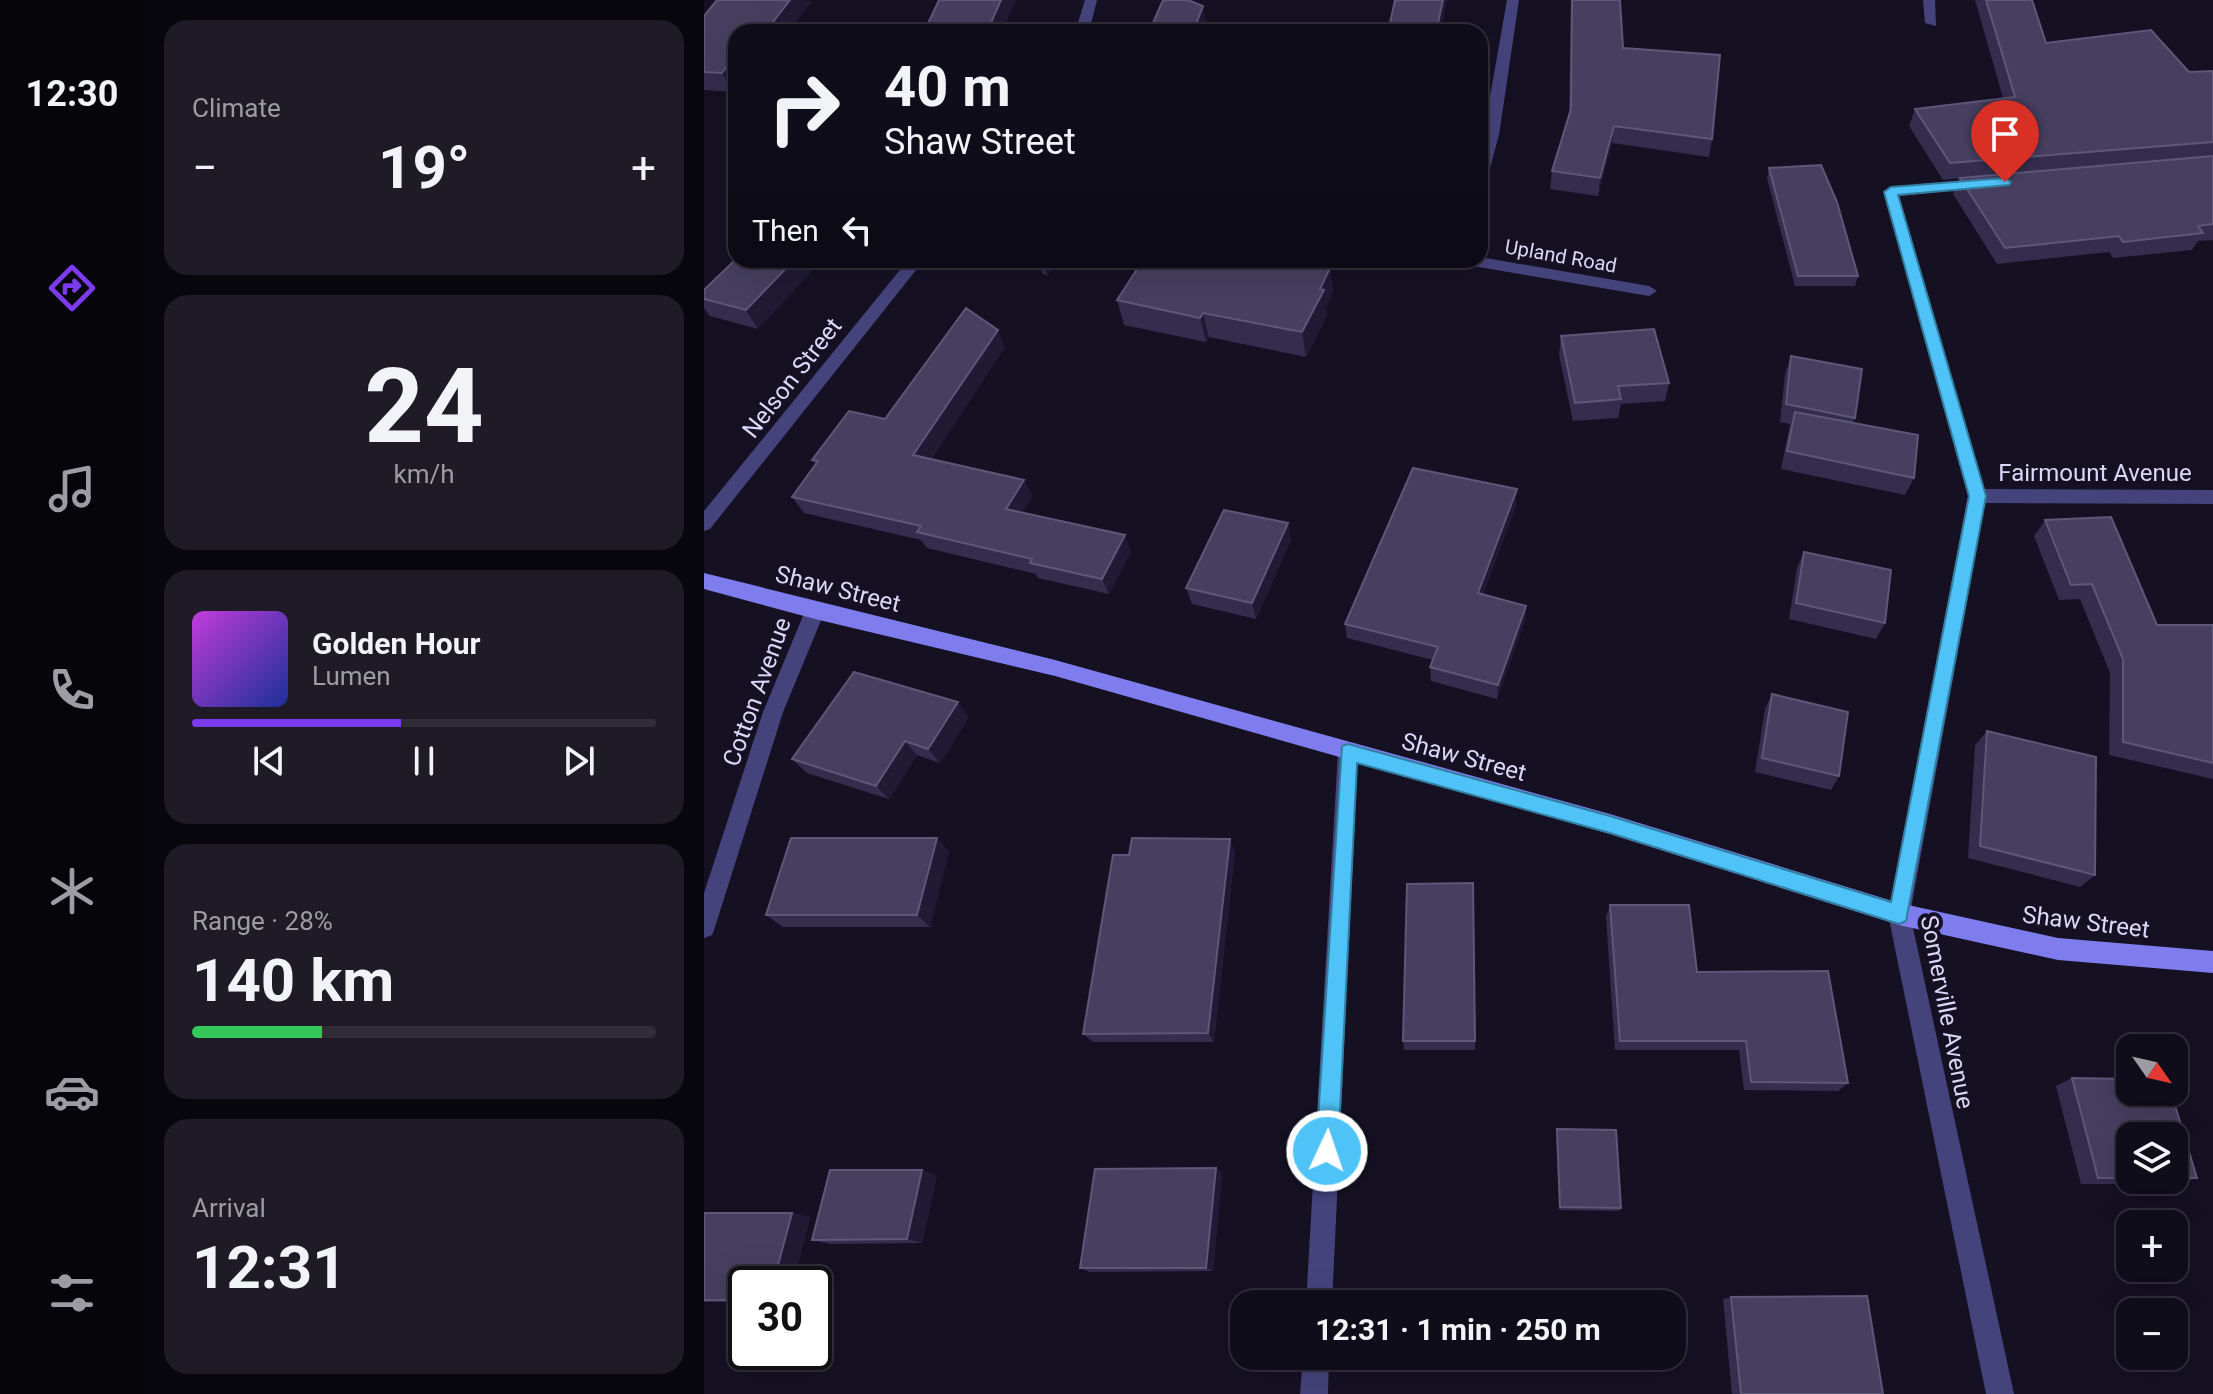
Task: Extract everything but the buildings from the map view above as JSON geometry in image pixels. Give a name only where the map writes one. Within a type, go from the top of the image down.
[{"type":"street","points":[[1084,24],[1091,0]]},
{"type":"street","points":[[1488,151],[1513,0]]},
{"type":"street","points":[[1929,0],[1931,23]]},
{"type":"street","name":"Somerville Avenue","points":[[1998,183],[1891,192],[1977,496],[1899,914],[2000,1394]]},
{"type":"street","name":"Upland Road","points":[[1488,264],[1649,291]]},
{"type":"street","name":"Nelson Street","points":[[704,524],[910,268]]},
{"type":"street","name":"Fairmount Avenue","points":[[1977,496],[2213,497]]},
{"type":"street","name":"Shaw Street","points":[[704,581],[815,611],[1055,668],[1610,824],[1899,914],[2058,949],[2213,962]]},
{"type":"street","name":"Cotton Avenue","points":[[704,927],[773,712],[815,611]]},
{"type":"street","points":[[1320,1290],[1348,752]]},
{"type":"street","points":[[1314,1394],[1315,1370]]},
{"type":"route","points":[[1327,1151],[1348,752],[1610,824],[1899,914],[1977,496],[1891,192],[2005,182]]}]
